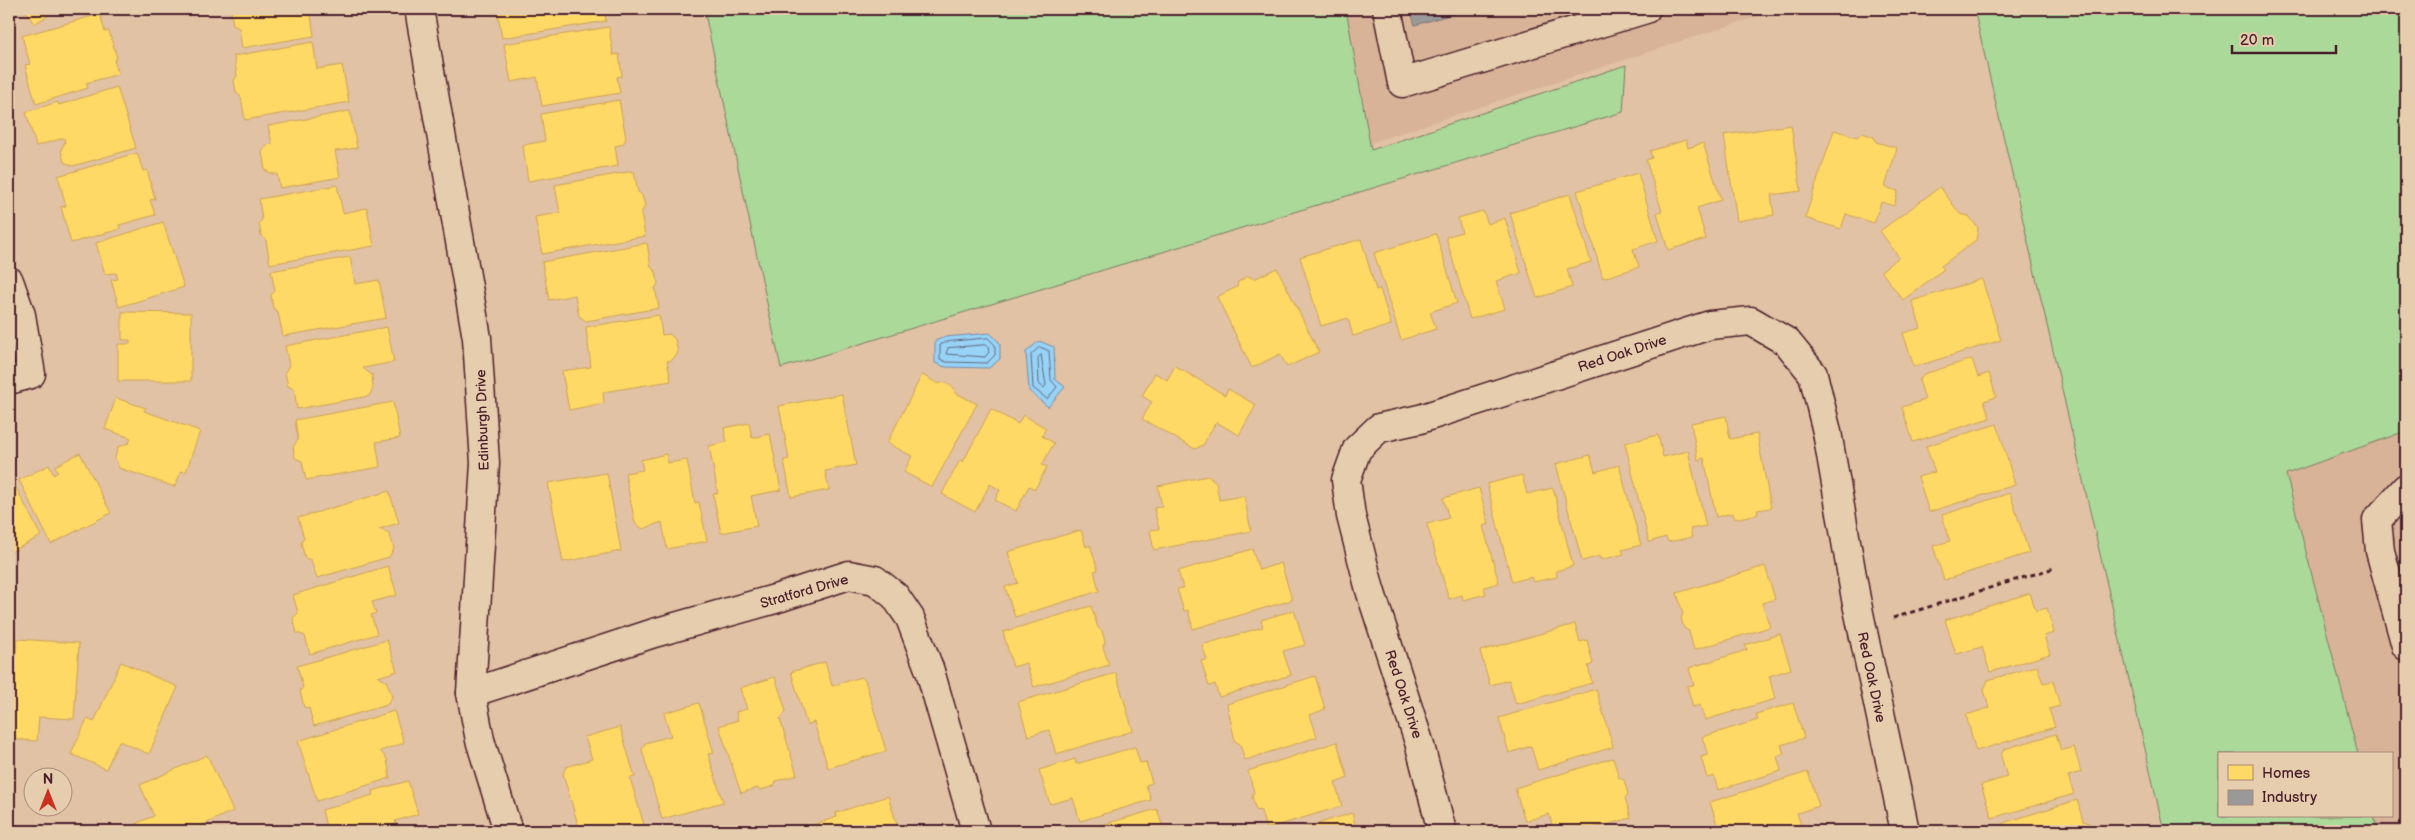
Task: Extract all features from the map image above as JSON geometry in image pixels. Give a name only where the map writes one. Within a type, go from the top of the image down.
[{"type":"street","name":"Edinburgh Drive","points":[[419,9],[477,338],[481,385],[485,463],[470,693],[480,740],[508,831]]},
{"type":"street","points":[[1387,9],[1402,83],[1646,9]]},
{"type":"street","points":[[9,281],[21,315],[31,374],[9,380]]},
{"type":"street","name":"Red Oak Drive","points":[[1442,831],[1419,742],[1370,590],[1351,516],[1346,480],[1357,449],[1378,428],[1420,419],[1710,325],[1751,321],[1787,342],[1813,374],[1828,432],[1862,628],[1905,831]]},
{"type":"street","points":[[2406,488],[2377,520],[2380,551],[2406,646]]},
{"type":"street","name":"Stratford Drive","points":[[470,693],[848,575],[875,580],[895,596],[910,618],[930,671],[976,831]]},
{"type":"path","points":[[1862,628],[2054,568]]},
{"type":"shaded area","points":[[1346,9],[1780,9],[1370,143]]},
{"type":"shaded area","points":[[2406,431],[2406,831],[2378,831],[2375,818],[2392,818],[2392,752],[2357,752],[2286,473]]},
{"type":"green space","points":[[704,9],[1346,9],[1371,150],[1626,65],[1623,112],[781,368]]},
{"type":"green space","points":[[1974,9],[2406,9],[2406,431],[2286,474],[2357,752],[2218,752],[2218,818],[2375,818],[2378,831],[2164,831]]},
{"type":"water","points":[[990,333],[1000,343],[1000,359],[989,368],[945,367],[935,363],[935,341],[945,337]]},
{"type":"water","points":[[1039,341],[1054,347],[1055,379],[1065,387],[1048,407],[1029,391],[1026,352]]},
{"type":"building: Homes","points":[[25,9],[59,9],[34,24]]},
{"type":"building: Homes","points":[[235,9],[310,9],[314,36],[242,48],[239,28],[233,25],[231,13]]},
{"type":"building: Homes","points":[[497,9],[604,9],[606,21],[502,38]]},
{"type":"building: Homes","points":[[100,14],[105,32],[109,31],[117,58],[114,60],[118,74],[86,83],[88,88],[36,104],[25,65],[30,64],[22,36]]},
{"type":"building: Homes","points":[[609,27],[613,55],[619,54],[622,76],[617,77],[620,93],[542,106],[537,77],[511,82],[504,44]]},
{"type":"building: Homes","points":[[313,42],[317,69],[342,65],[349,102],[245,120],[241,97],[236,92],[234,80],[237,76],[234,56]]},
{"type":"building: Homes","points":[[117,87],[136,148],[73,166],[64,162],[61,150],[65,142],[64,138],[36,146],[26,112],[58,102],[59,105]]},
{"type":"building: Homes","points":[[619,100],[626,138],[623,144],[615,146],[618,166],[528,181],[523,145],[545,141],[541,114]]},
{"type":"building: Homes","points":[[350,111],[357,148],[335,151],[340,177],[280,188],[277,174],[272,174],[265,170],[262,152],[267,145],[272,144],[268,126]]},
{"type":"building: Homes","points":[[1791,125],[1801,191],[1771,195],[1774,215],[1737,221],[1724,135]]},
{"type":"building: Homes","points":[[1834,130],[1857,137],[1862,133],[1874,137],[1876,142],[1897,148],[1885,187],[1898,191],[1894,206],[1881,202],[1874,223],[1846,214],[1841,229],[1805,218]]},
{"type":"building: Homes","points":[[1686,140],[1688,148],[1703,143],[1721,200],[1697,208],[1706,239],[1668,250],[1657,213],[1662,211],[1646,160],[1652,158],[1650,151]]},
{"type":"building: Homes","points":[[137,153],[143,171],[147,170],[155,199],[150,200],[155,215],[119,225],[120,229],[71,243],[61,207],[66,206],[58,176]]},
{"type":"building: Homes","points":[[634,171],[638,192],[642,195],[645,206],[641,213],[645,236],[542,254],[535,217],[560,213],[555,185]]},
{"type":"building: Homes","points":[[1638,173],[1658,241],[1633,249],[1639,267],[1603,278],[1577,191]]},
{"type":"building: Homes","points":[[337,185],[343,213],[367,208],[374,246],[270,264],[266,240],[261,235],[259,223],[262,220],[259,199]]},
{"type":"building: Homes","points":[[1940,187],[1960,214],[1969,216],[1978,228],[1976,240],[1941,266],[1944,269],[1903,300],[1881,271],[1899,257],[1880,231]]},
{"type":"building: Homes","points":[[1570,194],[1591,262],[1567,269],[1572,287],[1537,298],[1510,213]]},
{"type":"building: Homes","points":[[1483,211],[1488,224],[1505,218],[1521,273],[1496,281],[1505,309],[1470,319],[1446,237],[1462,232],[1458,218]]},
{"type":"building: Homes","points":[[163,222],[184,287],[119,307],[111,280],[118,279],[116,273],[105,274],[96,243]]},
{"type":"building: Homes","points":[[1436,234],[1457,303],[1430,312],[1436,329],[1401,340],[1374,253]]},
{"type":"building: Homes","points":[[1361,239],[1376,290],[1380,289],[1391,325],[1353,336],[1348,318],[1321,326],[1300,257]]},
{"type":"building: Homes","points":[[647,243],[651,267],[656,272],[658,284],[655,288],[659,308],[586,321],[579,316],[575,295],[549,300],[542,262]]},
{"type":"building: Homes","points":[[350,257],[355,284],[379,280],[386,318],[283,336],[278,312],[273,308],[271,295],[275,291],[271,271]]},
{"type":"building: Homes","points":[[1277,268],[1319,352],[1287,367],[1280,354],[1252,368],[1217,297],[1237,287],[1238,282],[1248,276],[1254,279]]},
{"type":"building: Homes","points":[[1982,279],[2001,340],[1914,367],[1903,333],[1921,328],[1912,301]]},
{"type":"building: Homes","points":[[122,312],[191,313],[191,381],[118,381],[118,344],[130,344],[130,340],[122,340]]},
{"type":"building: Homes","points":[[659,315],[662,335],[669,334],[675,339],[678,353],[672,360],[667,361],[671,381],[603,392],[604,403],[569,410],[562,371],[591,367],[586,327]]},
{"type":"building: Homes","points":[[387,327],[394,362],[363,368],[372,375],[373,388],[369,396],[297,409],[294,389],[288,386],[285,372],[289,365],[285,346]]},
{"type":"building: Homes","points":[[1972,359],[1978,377],[1989,373],[1996,397],[1984,401],[1990,418],[1913,442],[1902,407],[1925,400],[1919,380],[1924,374]]},
{"type":"building: Homes","points":[[1175,366],[1225,395],[1228,389],[1256,405],[1239,435],[1216,422],[1203,445],[1195,449],[1142,419],[1152,402],[1142,396],[1155,373],[1167,380]]},
{"type":"building: Homes","points":[[922,375],[939,384],[944,382],[954,388],[956,393],[977,404],[932,487],[904,472],[912,456],[887,443]]},
{"type":"building: Homes","points":[[842,394],[856,465],[825,471],[829,490],[791,497],[784,460],[789,459],[779,406]]},
{"type":"building: Homes","points":[[116,398],[146,408],[144,411],[200,431],[186,472],[181,471],[175,487],[119,468],[115,458],[118,447],[129,443],[131,438],[105,429]]},
{"type":"building: Homes","points":[[393,402],[400,438],[376,442],[380,467],[306,480],[302,461],[295,458],[293,447],[298,440],[295,420]]},
{"type":"building: Homes","points":[[991,409],[1018,424],[1023,415],[1046,428],[1042,436],[1054,443],[1042,465],[1047,467],[1035,489],[1029,486],[1016,511],[995,500],[1000,490],[990,484],[975,512],[942,494],[960,460],[963,462]]},
{"type":"building: Homes","points":[[1726,416],[1730,439],[1757,434],[1771,508],[1757,510],[1758,514],[1735,519],[1733,513],[1716,517],[1704,458],[1698,460],[1691,423]]},
{"type":"building: Homes","points":[[749,423],[752,438],[770,434],[781,490],[751,496],[757,526],[721,533],[713,494],[718,493],[709,446],[727,442],[724,428]]},
{"type":"building: Homes","points":[[1997,424],[2015,485],[1929,512],[1918,477],[1935,472],[1926,446]]},
{"type":"building: Homes","points":[[1658,435],[1663,457],[1688,451],[1706,526],[1690,529],[1692,537],[1668,542],[1666,537],[1649,542],[1625,443]]},
{"type":"building: Homes","points":[[80,453],[111,513],[51,544],[19,480],[49,465],[54,475],[58,472],[55,466]]},
{"type":"building: Homes","points":[[666,454],[668,463],[687,460],[695,503],[699,502],[707,541],[667,549],[662,522],[643,529],[635,523],[625,473],[643,470],[641,460]]},
{"type":"building: Homes","points":[[1590,455],[1595,472],[1619,465],[1641,545],[1622,550],[1624,554],[1601,560],[1600,556],[1582,561],[1556,464]]},
{"type":"building: Homes","points":[[607,473],[621,551],[563,562],[548,483]]},
{"type":"building: Homes","points":[[9,474],[41,536],[9,553]]},
{"type":"building: Homes","points":[[1522,475],[1527,494],[1553,488],[1573,566],[1556,571],[1557,577],[1533,582],[1531,577],[1512,582],[1487,484]]},
{"type":"building: Homes","points":[[1208,476],[1216,482],[1219,500],[1244,496],[1251,531],[1154,550],[1150,530],[1159,529],[1154,508],[1162,507],[1158,486]]},
{"type":"building: Homes","points":[[1479,488],[1489,524],[1483,526],[1499,583],[1484,587],[1486,594],[1463,600],[1462,595],[1449,599],[1427,524],[1449,518],[1443,498]]},
{"type":"building: Homes","points":[[389,491],[399,523],[379,529],[389,533],[394,549],[389,557],[317,578],[311,560],[305,558],[301,543],[304,538],[298,518]]},
{"type":"building: Homes","points":[[2010,493],[2029,553],[1944,580],[1933,546],[1950,541],[1942,515]]},
{"type":"building: Homes","points":[[1081,530],[1086,547],[1090,545],[1098,570],[1094,571],[1099,591],[1015,617],[1005,587],[1018,583],[1008,552]]},
{"type":"building: Homes","points":[[1252,549],[1259,570],[1281,563],[1292,600],[1193,629],[1188,610],[1184,611],[1177,589],[1183,588],[1178,571]]},
{"type":"building: Homes","points":[[388,566],[397,595],[372,602],[376,613],[371,615],[377,634],[310,654],[305,636],[297,633],[293,618],[298,613],[293,595]]},
{"type":"building: Homes","points":[[1765,566],[1775,599],[1762,603],[1770,627],[1694,650],[1689,631],[1684,628],[1681,618],[1683,614],[1677,593]]},
{"type":"building: Homes","points":[[2030,593],[2036,611],[2047,608],[2054,633],[2044,636],[2050,654],[1990,672],[1982,647],[1956,654],[1945,620]]},
{"type":"building: Homes","points":[[1091,606],[1098,628],[1102,631],[1105,642],[1103,647],[1109,665],[1034,687],[1026,663],[1013,667],[1003,632]]},
{"type":"building: Homes","points":[[1294,610],[1305,645],[1283,651],[1291,675],[1219,697],[1215,684],[1209,686],[1201,661],[1207,660],[1202,645],[1263,627],[1261,620]]},
{"type":"building: Homes","points":[[1575,624],[1580,642],[1587,640],[1593,664],[1588,666],[1592,683],[1516,704],[1509,680],[1490,685],[1480,651]]},
{"type":"building: Homes","points":[[1780,634],[1791,669],[1769,676],[1775,699],[1705,720],[1700,705],[1693,707],[1687,686],[1694,685],[1689,668],[1747,650],[1745,645]]},
{"type":"building: Homes","points":[[17,639],[79,643],[74,719],[39,717],[37,741],[9,739],[9,692],[13,693]]},
{"type":"building: Homes","points":[[387,640],[397,671],[378,677],[387,682],[392,697],[387,705],[314,726],[309,708],[304,707],[300,691],[303,687],[297,666]]},
{"type":"building: Homes","points":[[121,662],[178,687],[149,754],[119,741],[106,769],[71,754],[87,719],[94,722]]},
{"type":"building: Homes","points":[[825,662],[832,686],[861,677],[865,680],[886,751],[828,768],[814,722],[807,725],[791,672]]},
{"type":"building: Homes","points":[[2037,666],[2043,683],[2053,681],[2060,706],[2049,709],[2055,727],[1976,751],[1966,715],[1989,708],[1984,690],[1988,680]]},
{"type":"building: Homes","points":[[1116,673],[1133,731],[1056,754],[1049,730],[1028,736],[1018,702]]},
{"type":"building: Homes","points":[[1315,676],[1325,709],[1310,715],[1317,737],[1245,760],[1240,744],[1235,741],[1227,704]]},
{"type":"building: Homes","points":[[775,677],[786,711],[780,719],[797,775],[776,781],[774,786],[761,790],[757,788],[741,793],[719,726],[738,720],[736,712],[747,709],[740,688]]},
{"type":"building: Homes","points":[[1596,689],[1613,747],[1538,770],[1531,746],[1509,753],[1499,718]]},
{"type":"building: Homes","points":[[699,703],[714,753],[708,754],[723,802],[662,819],[642,750],[645,743],[671,736],[664,713]]},
{"type":"building: Homes","points":[[1793,703],[1804,738],[1781,745],[1784,754],[1777,756],[1781,771],[1718,790],[1714,776],[1707,778],[1701,757],[1708,755],[1702,737],[1758,720],[1756,714]]},
{"type":"building: Homes","points":[[394,711],[404,743],[380,751],[387,759],[390,778],[317,801],[298,741]]},
{"type":"building: Homes","points":[[620,727],[635,777],[630,778],[644,825],[624,831],[580,831],[563,774],[566,767],[592,759],[585,737]]},
{"type":"building: Homes","points":[[2056,734],[2061,751],[2074,747],[2081,772],[2068,776],[2074,794],[1992,818],[1981,785],[2007,777],[2001,756],[2004,749]]},
{"type":"building: Homes","points":[[1337,742],[1348,778],[1335,783],[1342,806],[1266,829],[1261,811],[1256,810],[1252,796],[1254,792],[1248,771]]},
{"type":"building: Homes","points":[[1135,747],[1140,763],[1146,762],[1152,783],[1146,785],[1151,800],[1080,821],[1073,798],[1050,804],[1039,770],[1075,759],[1076,764]]},
{"type":"building: Homes","points":[[207,755],[233,811],[189,831],[140,831],[137,823],[154,816],[140,785]]},
{"type":"building: Homes","points":[[1613,758],[1619,778],[1624,780],[1628,794],[1625,798],[1631,818],[1583,831],[1554,831],[1549,814],[1525,821],[1515,788]]},
{"type":"building: Homes","points":[[1808,772],[1819,806],[1797,813],[1803,831],[1719,831],[1710,802]]},
{"type":"building: Homes","points":[[408,781],[418,814],[395,821],[399,831],[327,831],[322,810],[373,795],[372,791]]},
{"type":"building: Homes","points":[[888,796],[899,831],[795,831],[837,817],[836,813]]},
{"type":"building: Homes","points":[[2077,800],[2083,821],[2089,823],[2091,831],[2005,831],[2003,823]]},
{"type":"building: Homes","points":[[1157,809],[1164,831],[1081,831]]},
{"type":"building: Homes","points":[[1352,813],[1357,831],[1295,831]]},
{"type":"building: Homes","points":[[1628,827],[1629,831],[1612,831]]},
{"type":"building: Industry","points":[[1410,9],[1470,9],[1415,25]]}]
